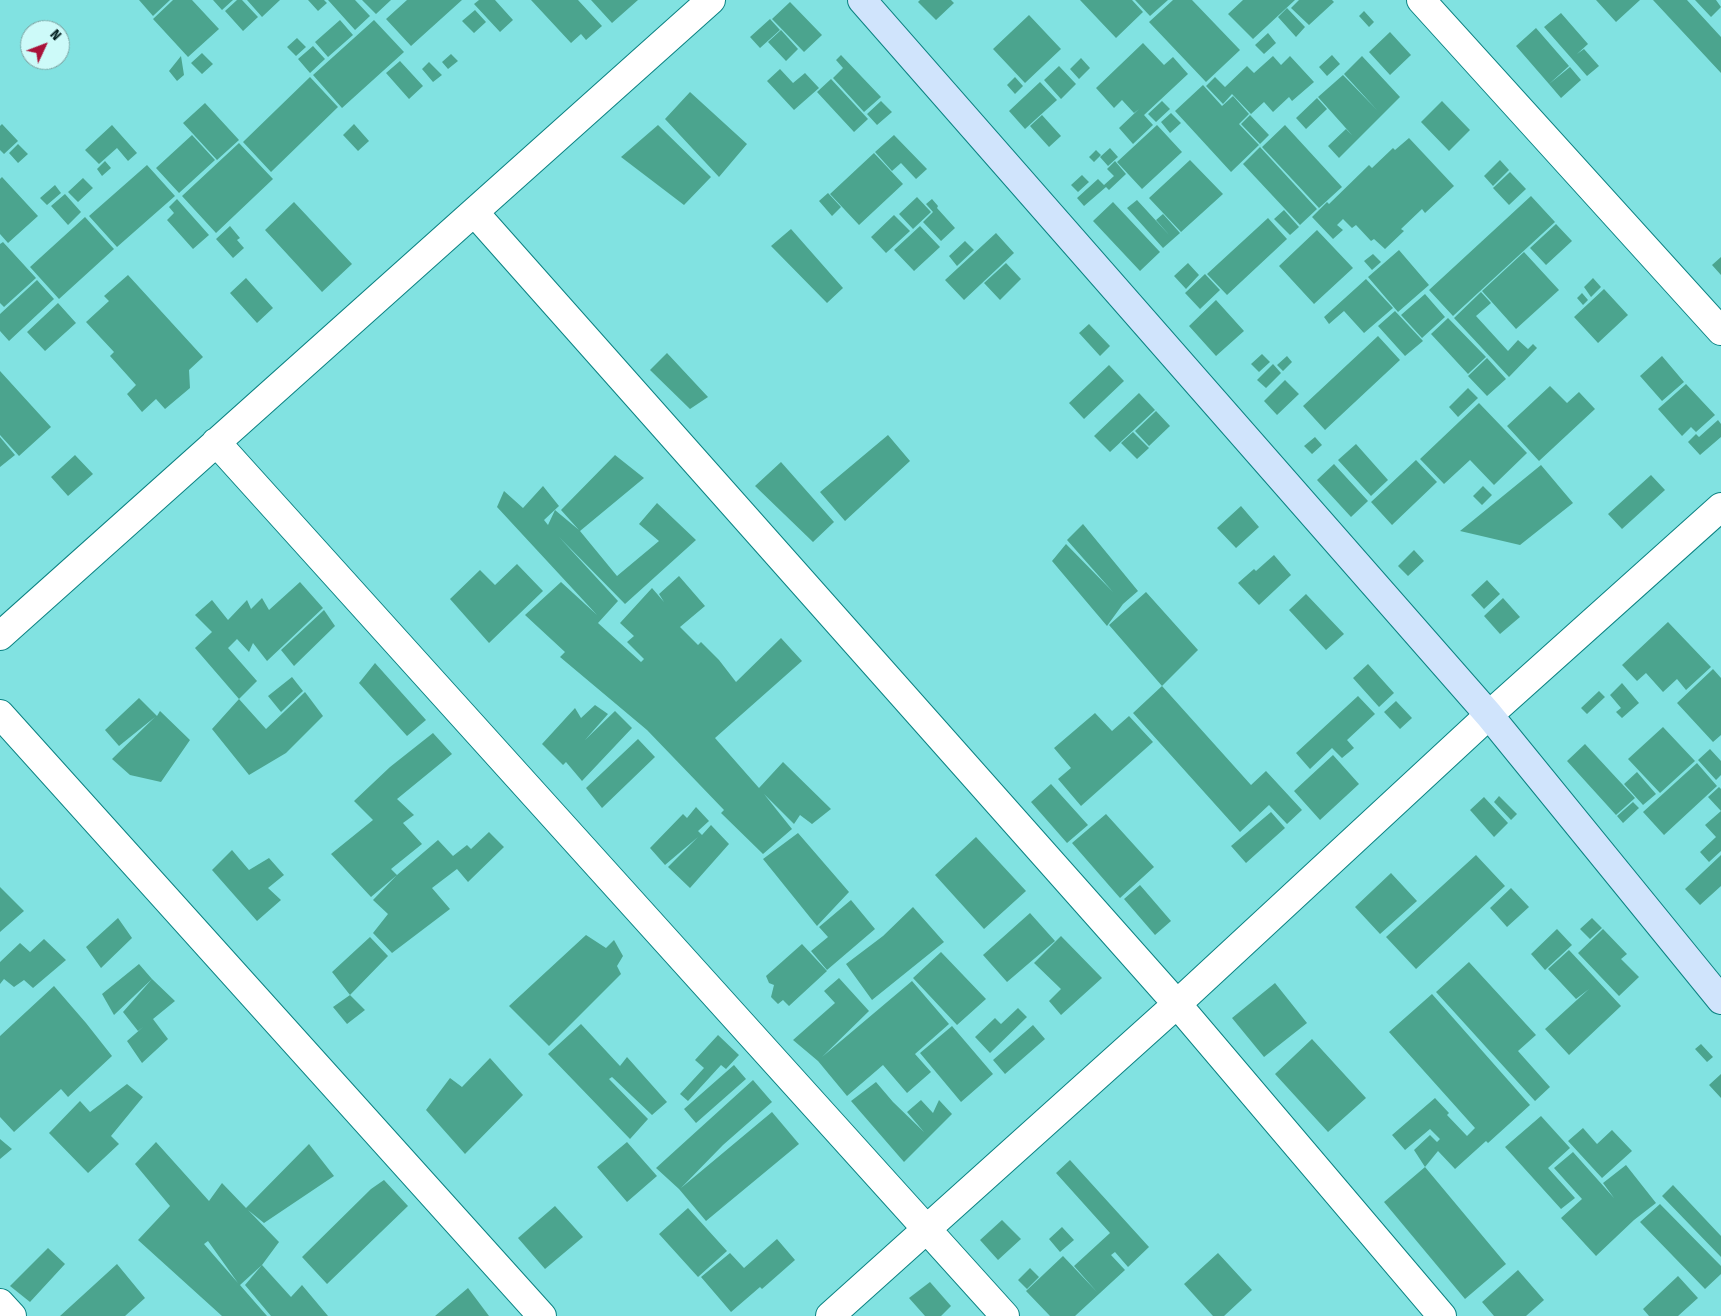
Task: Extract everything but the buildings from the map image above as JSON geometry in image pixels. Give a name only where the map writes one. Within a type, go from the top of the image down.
[{"type":"street","points":[[0,636],[711,0]]},
{"type":"street","points":[[862,0],[1489,715],[1721,1000]]},
{"type":"street","points":[[1421,0],[1721,331]]},
{"type":"street","points":[[474,212],[1177,1004],[1442,1316]]},
{"type":"street","points":[[216,442],[1005,1316]]},
{"type":"street","points":[[830,1316],[1177,1004],[1489,715],[1721,507]]},
{"type":"street","points":[[0,714],[542,1316]]},
{"type":"street","points":[[0,1303],[12,1316]]}]
